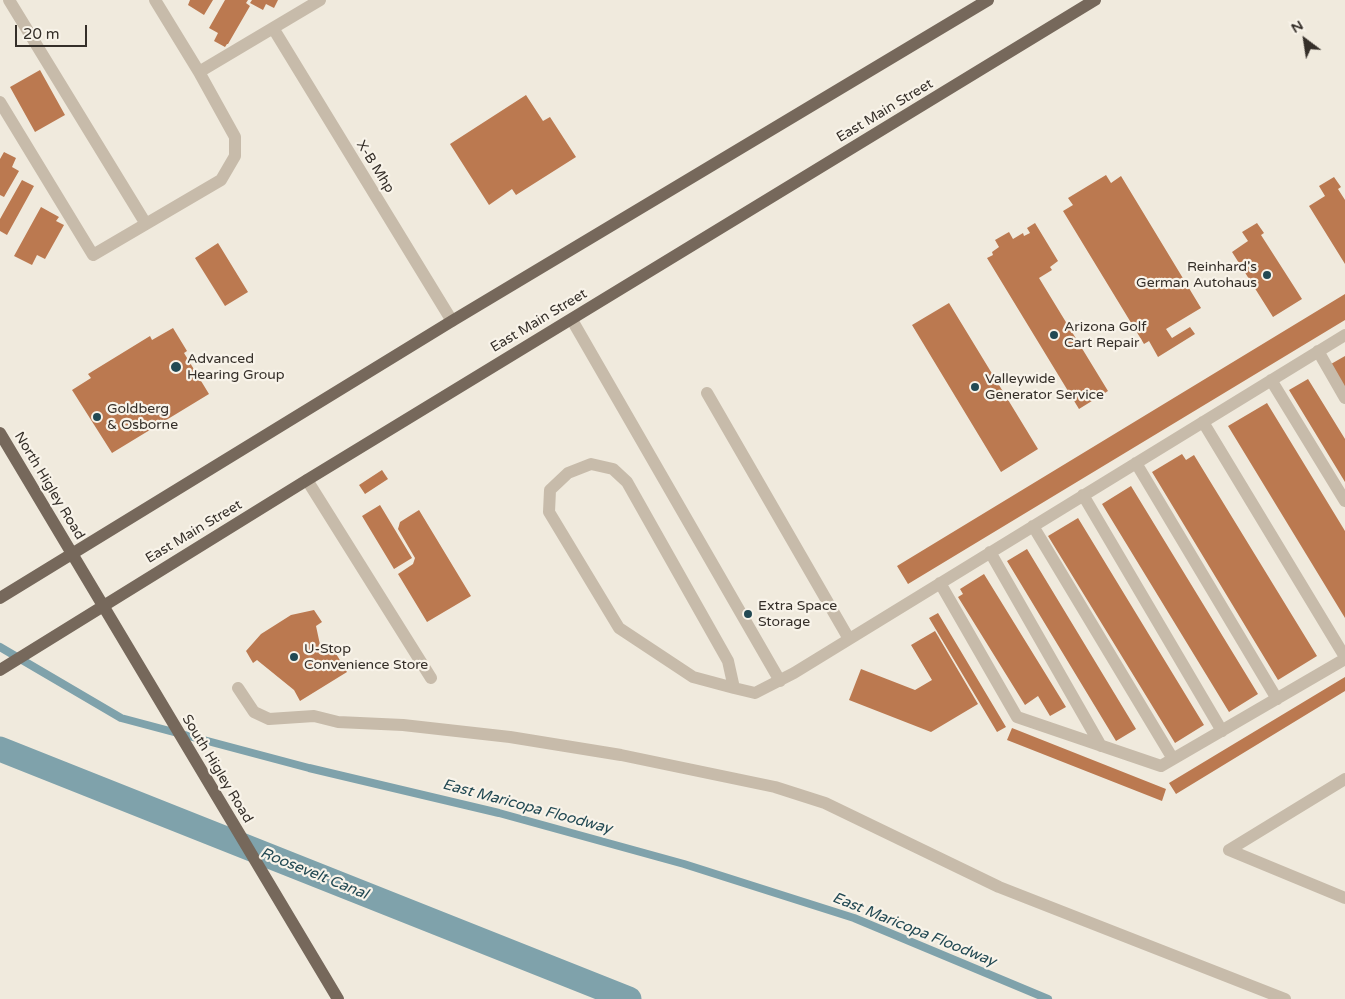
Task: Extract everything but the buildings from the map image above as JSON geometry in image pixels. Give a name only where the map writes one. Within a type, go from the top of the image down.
[{"type":"main road","points":[[0,598],[452,321],[988,0]]},
{"type":"main road","name":"East Main Street","points":[[0,670],[307,480],[1095,0]]},
{"type":"main road","name":"North Higley Road","points":[[0,433],[72,554]]},
{"type":"main road","name":"South Higley Road","points":[[72,554],[338,999]]},
{"type":"lane","points":[[9,0],[146,224]]},
{"type":"lane","points":[[0,102],[93,255],[221,180],[235,156],[235,137],[199,72],[155,0]]},
{"type":"lane","points":[[199,72],[320,0]]},
{"type":"lane","name":"X-B Mhp","points":[[273,28],[452,321]]},
{"type":"lane","points":[[572,320],[780,681]]},
{"type":"lane","points":[[734,688],[728,661],[627,482],[613,469],[591,464],[568,474],[550,490],[549,512],[619,628],[693,677],[734,688],[755,693],[780,681],[1345,335]]},
{"type":"lane","points":[[1318,351],[1345,398]]},
{"type":"lane","points":[[1271,380],[1345,501]]},
{"type":"lane","points":[[708,393],[849,639]]},
{"type":"lane","points":[[940,583],[1018,717],[1161,766],[1345,658],[1203,422]]},
{"type":"lane","points":[[1136,463],[1277,699]]},
{"type":"lane","points":[[307,480],[431,678]]},
{"type":"lane","points":[[1084,495],[1222,731]]},
{"type":"lane","points":[[1033,526],[1173,759]]},
{"type":"lane","points":[[990,552],[1102,746]]},
{"type":"lane","points":[[238,688],[254,712],[268,718],[314,716],[338,722],[403,725],[510,737],[621,755],[775,787],[824,803],[999,886],[1285,999]]},
{"type":"lane","points":[[1345,779],[1229,850],[1345,898]]},
{"type":"waterway","name":"East Maricopa Floodway","points":[[0,647],[121,718],[309,768],[499,813],[684,864],[854,918],[1048,999]]},
{"type":"waterway","name":"Roosevelt Canal","points":[[0,749],[629,999]]},
{"type":"place","name":"Reinhard's German Autohaus","points":[[1267,275]]},
{"type":"place","name":"Arizona Golf Cart Repair","points":[[1054,335]]},
{"type":"place","name":"Advanced Hearing Group","points":[[176,367]]},
{"type":"place","name":"Valleywide Generator Service","points":[[975,387]]},
{"type":"place","name":"Goldberg & Osborne","points":[[97,417]]},
{"type":"place","name":"Extra Space Storage","points":[[748,614]]},
{"type":"place","name":"U-Stop Convenience Store","points":[[294,657]]}]
